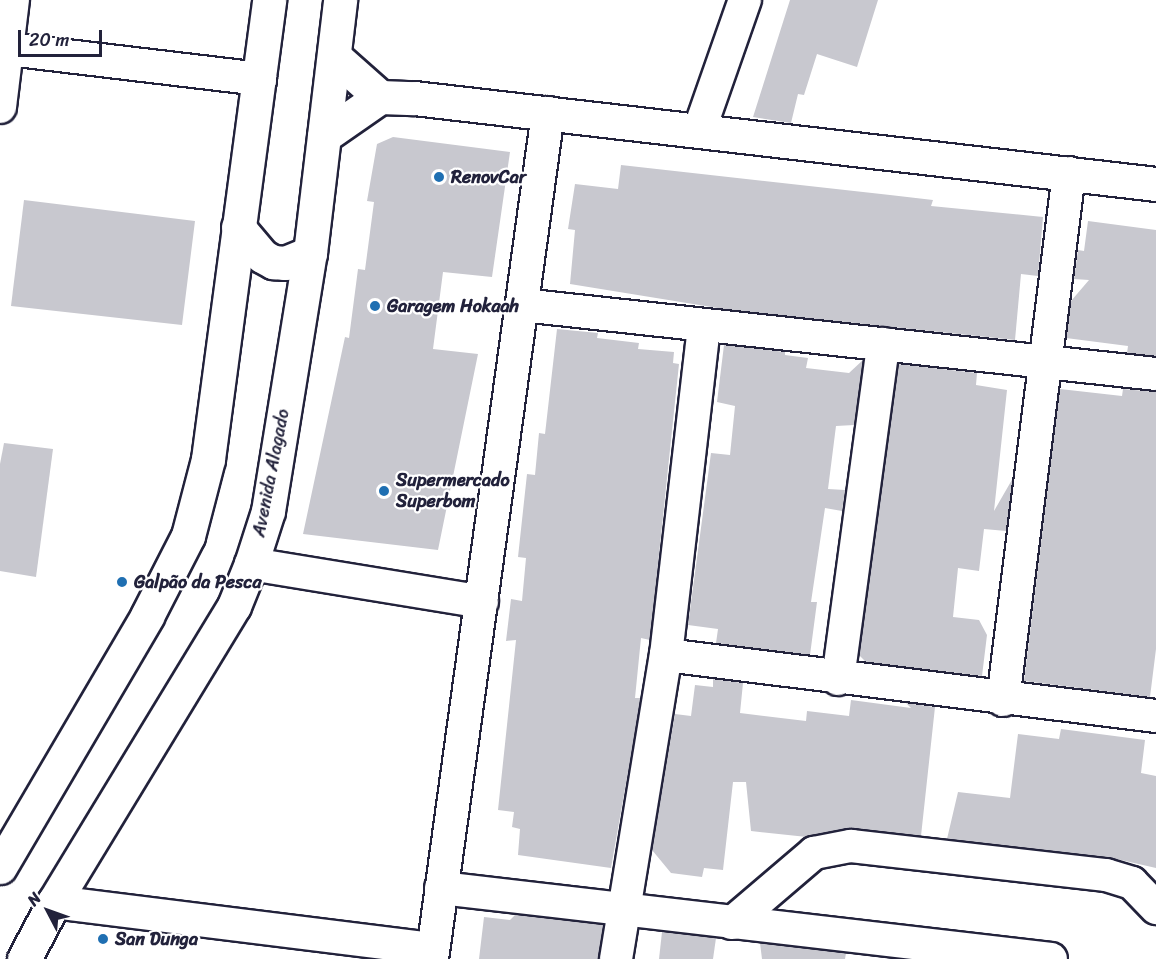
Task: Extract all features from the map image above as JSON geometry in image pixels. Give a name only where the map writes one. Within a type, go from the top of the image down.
[{"type":"main road","points":[[0,867],[147,616],[188,536],[207,459],[269,0]]},
{"type":"main road","name":"Avenida Alagado","points":[[24,959],[54,902],[234,606],[251,564],[268,511],[310,253],[340,0]]},
{"type":"main road","points":[[334,57],[380,96],[1069,172],[1156,184]]},
{"type":"main road","points":[[324,136],[380,96]]},
{"type":"main road","points":[[238,226],[262,256],[273,262],[295,261],[310,253]]},
{"type":"street","points":[[0,107],[3,48],[13,0]]},
{"type":"street","points":[[699,131],[745,0]]},
{"type":"street","points":[[3,48],[260,79]]},
{"type":"street","points":[[54,902],[433,954],[548,113]]},
{"type":"street","points":[[1003,700],[1043,364],[1069,172]]},
{"type":"street","points":[[522,305],[704,327],[883,344],[1043,364],[1156,374]]},
{"type":"street","points":[[616,959],[622,911],[666,655],[704,327]]},
{"type":"street","points":[[838,679],[883,344]]},
{"type":"street","points":[[251,564],[482,602]]},
{"type":"street","points":[[666,655],[1003,700],[1156,716]]},
{"type":"street","points":[[732,923],[800,863],[814,854],[850,846],[1106,875],[1132,884],[1156,908]]},
{"type":"street","points":[[441,888],[622,911],[1051,959]]},
{"type":"building","points":[[790,0],[878,0],[857,67],[817,54],[804,95],[798,94],[791,123],[753,117]]},
{"type":"building","points":[[393,137],[510,152],[492,277],[443,272],[433,349],[478,354],[438,550],[303,534],[345,337],[349,338],[358,269],[365,270],[374,202],[367,201],[377,144]]},
{"type":"building","points":[[621,165],[933,200],[931,206],[1043,217],[1038,276],[1021,274],[1015,340],[730,310],[570,284],[575,230],[568,229],[575,184],[618,189]]},
{"type":"building","points":[[24,200],[195,221],[182,325],[11,306]]},
{"type":"building","points":[[1088,221],[1156,230],[1156,356],[1127,353],[1128,346],[1066,338],[1071,301],[1089,280],[1074,279],[1078,250],[1084,251]]},
{"type":"building","points":[[557,329],[598,333],[597,338],[639,343],[638,349],[674,352],[673,363],[679,364],[650,640],[641,638],[635,698],[641,698],[611,868],[518,855],[520,829],[512,827],[514,812],[498,810],[516,640],[506,641],[511,599],[522,601],[526,558],[518,557],[527,474],[535,475],[539,433],[545,434]]},
{"type":"building","points":[[724,345],[785,352],[785,355],[808,358],[806,368],[849,373],[863,360],[854,425],[836,426],[828,489],[845,490],[842,511],[825,508],[811,602],[817,602],[810,655],[716,643],[718,629],[688,625],[711,453],[730,455],[735,406],[717,402]]},
{"type":"building","points":[[898,364],[977,373],[976,385],[1007,390],[994,511],[1013,478],[1006,531],[984,529],[979,571],[958,568],[953,617],[979,620],[987,635],[982,676],[866,662],[859,655]]},
{"type":"building","points":[[1060,389],[1122,396],[1123,389],[1156,392],[1156,649],[1150,697],[1024,681]]},
{"type":"building","points":[[4,443],[53,449],[36,577],[0,571],[0,464]]},
{"type":"building","points":[[713,679],[743,683],[740,713],[806,721],[807,711],[849,716],[851,700],[911,708],[906,703],[935,707],[921,836],[853,828],[807,837],[751,831],[746,782],[733,782],[723,870],[704,868],[702,877],[671,873],[652,850],[675,714],[691,716],[695,685],[713,687]]},
{"type":"building","points":[[1061,729],[1145,740],[1141,773],[1156,776],[1156,868],[1108,857],[947,839],[958,792],[1010,798],[1018,734],[1059,739]]},
{"type":"building","points":[[515,915],[603,925],[598,959],[479,959],[484,917],[510,920]]},
{"type":"building","points":[[662,932],[716,938],[713,959],[659,959]]},
{"type":"building","points":[[760,943],[846,953],[845,959],[762,959]]},
{"type":"place","name":"RenovCar","points":[[439,177]]},
{"type":"place","name":"Garagem Hokaah","points":[[375,306]]},
{"type":"place","name":"Supermercado Superbom","points":[[384,491]]},
{"type":"place","name":"Galpão da Pesca","points":[[122,582]]},
{"type":"place","name":"San Dunga","points":[[103,939]]}]
